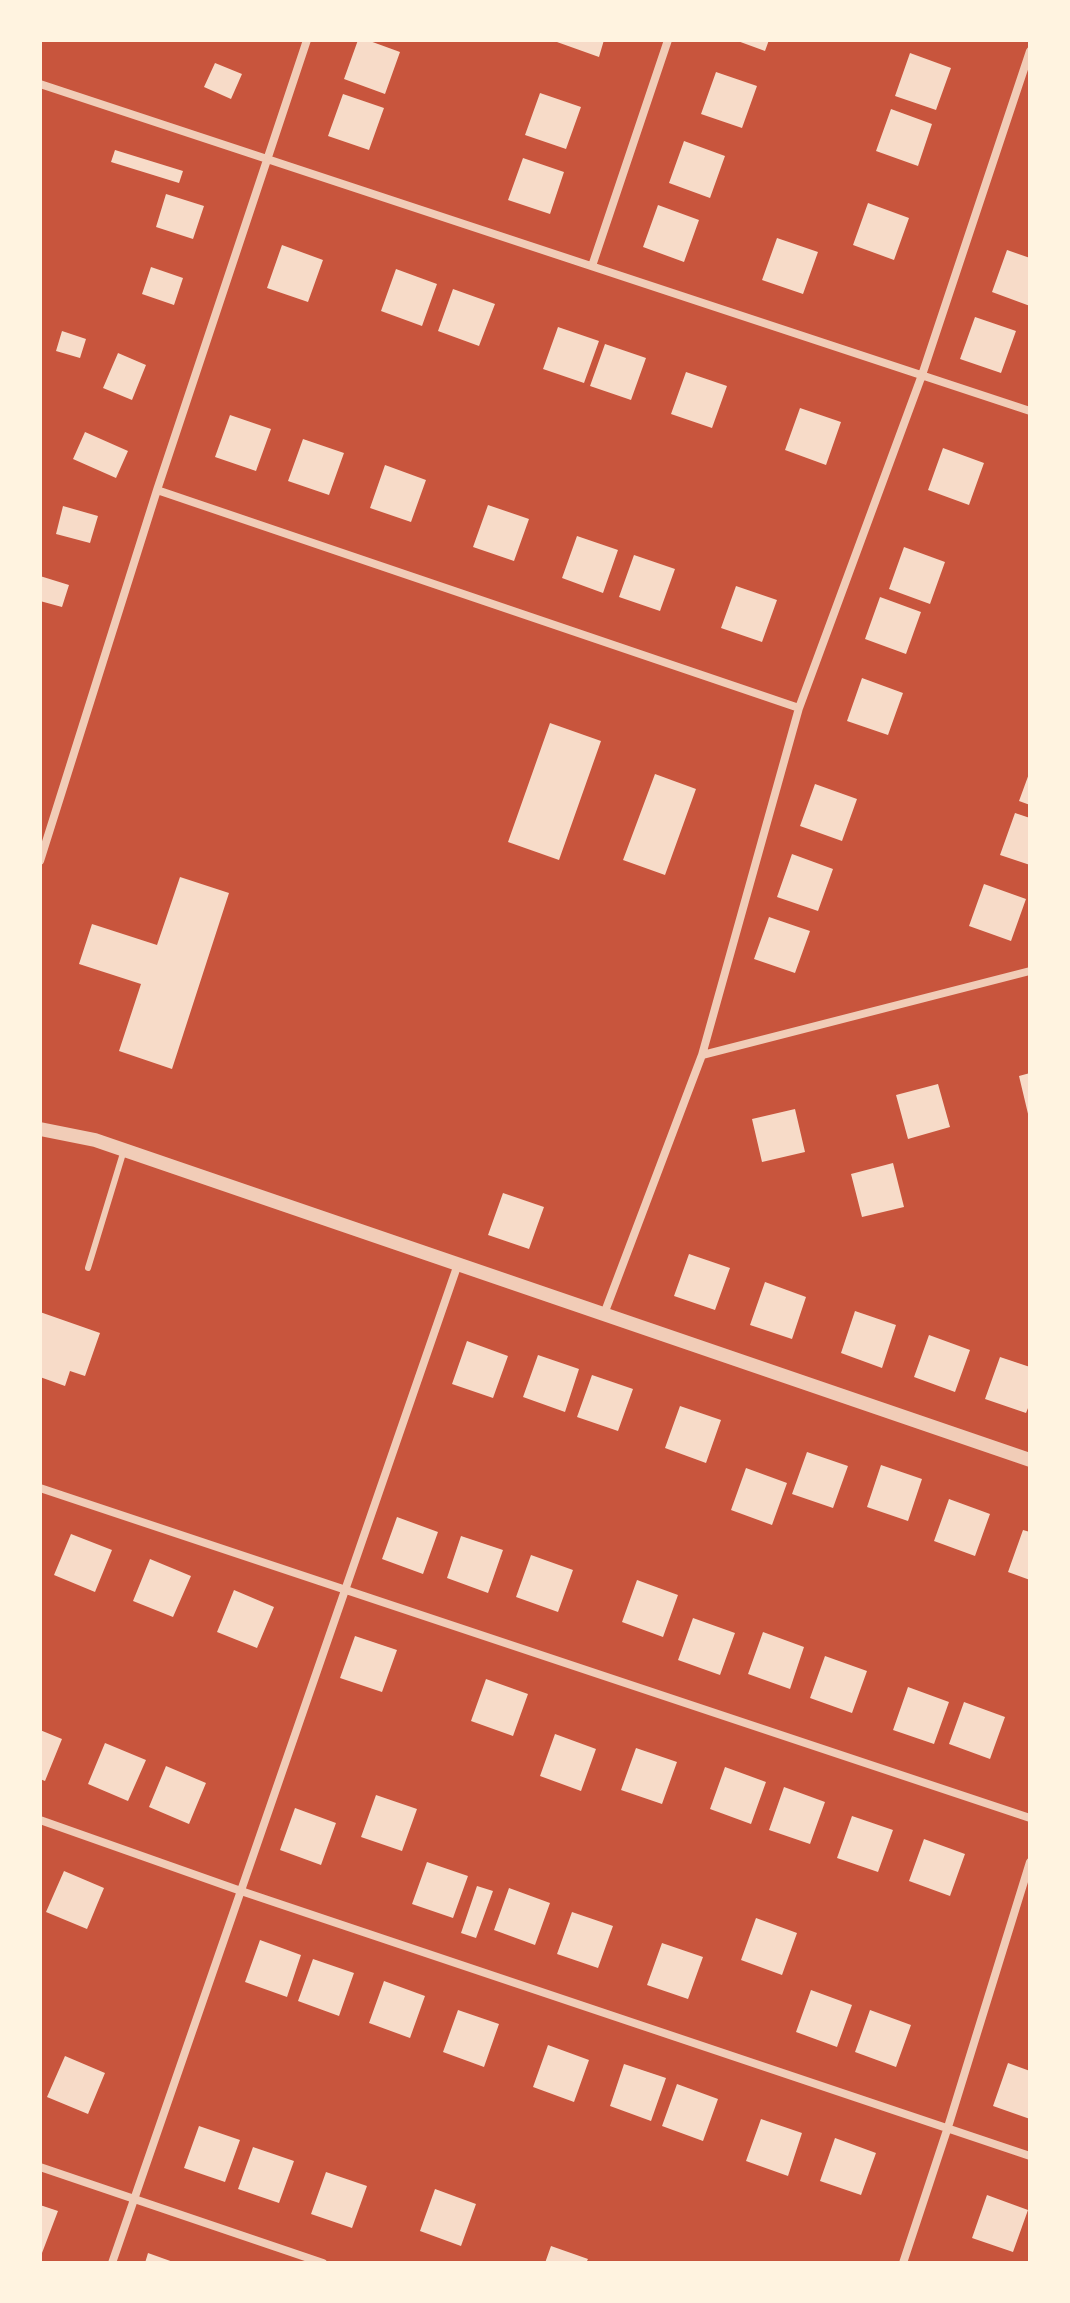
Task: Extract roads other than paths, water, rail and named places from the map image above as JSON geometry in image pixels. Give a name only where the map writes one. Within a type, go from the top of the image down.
[{"type":"street","points":[[40,861],[157,490],[307,40]]},
{"type":"street","points":[[592,266],[668,40]]},
{"type":"street","points":[[604,1314],[702,1055],[799,708],[922,375],[1030,51]]},
{"type":"street","points":[[40,84],[1030,411]]},
{"type":"street","points":[[157,490],[799,708]]},
{"type":"street","points":[[702,1055],[1030,971]]},
{"type":"street","points":[[40,1129],[95,1140],[1030,1460]]},
{"type":"street","points":[[112,2263],[458,1264]]},
{"type":"street","points":[[40,1488],[1030,1818]]},
{"type":"street","points":[[40,1820],[241,1891],[1030,2156]]},
{"type":"street","points":[[903,2263],[1030,1862]]},
{"type":"street","points":[[40,2167],[323,2263]]},
{"type":"lane","points":[[88,1268],[124,1150]]}]
